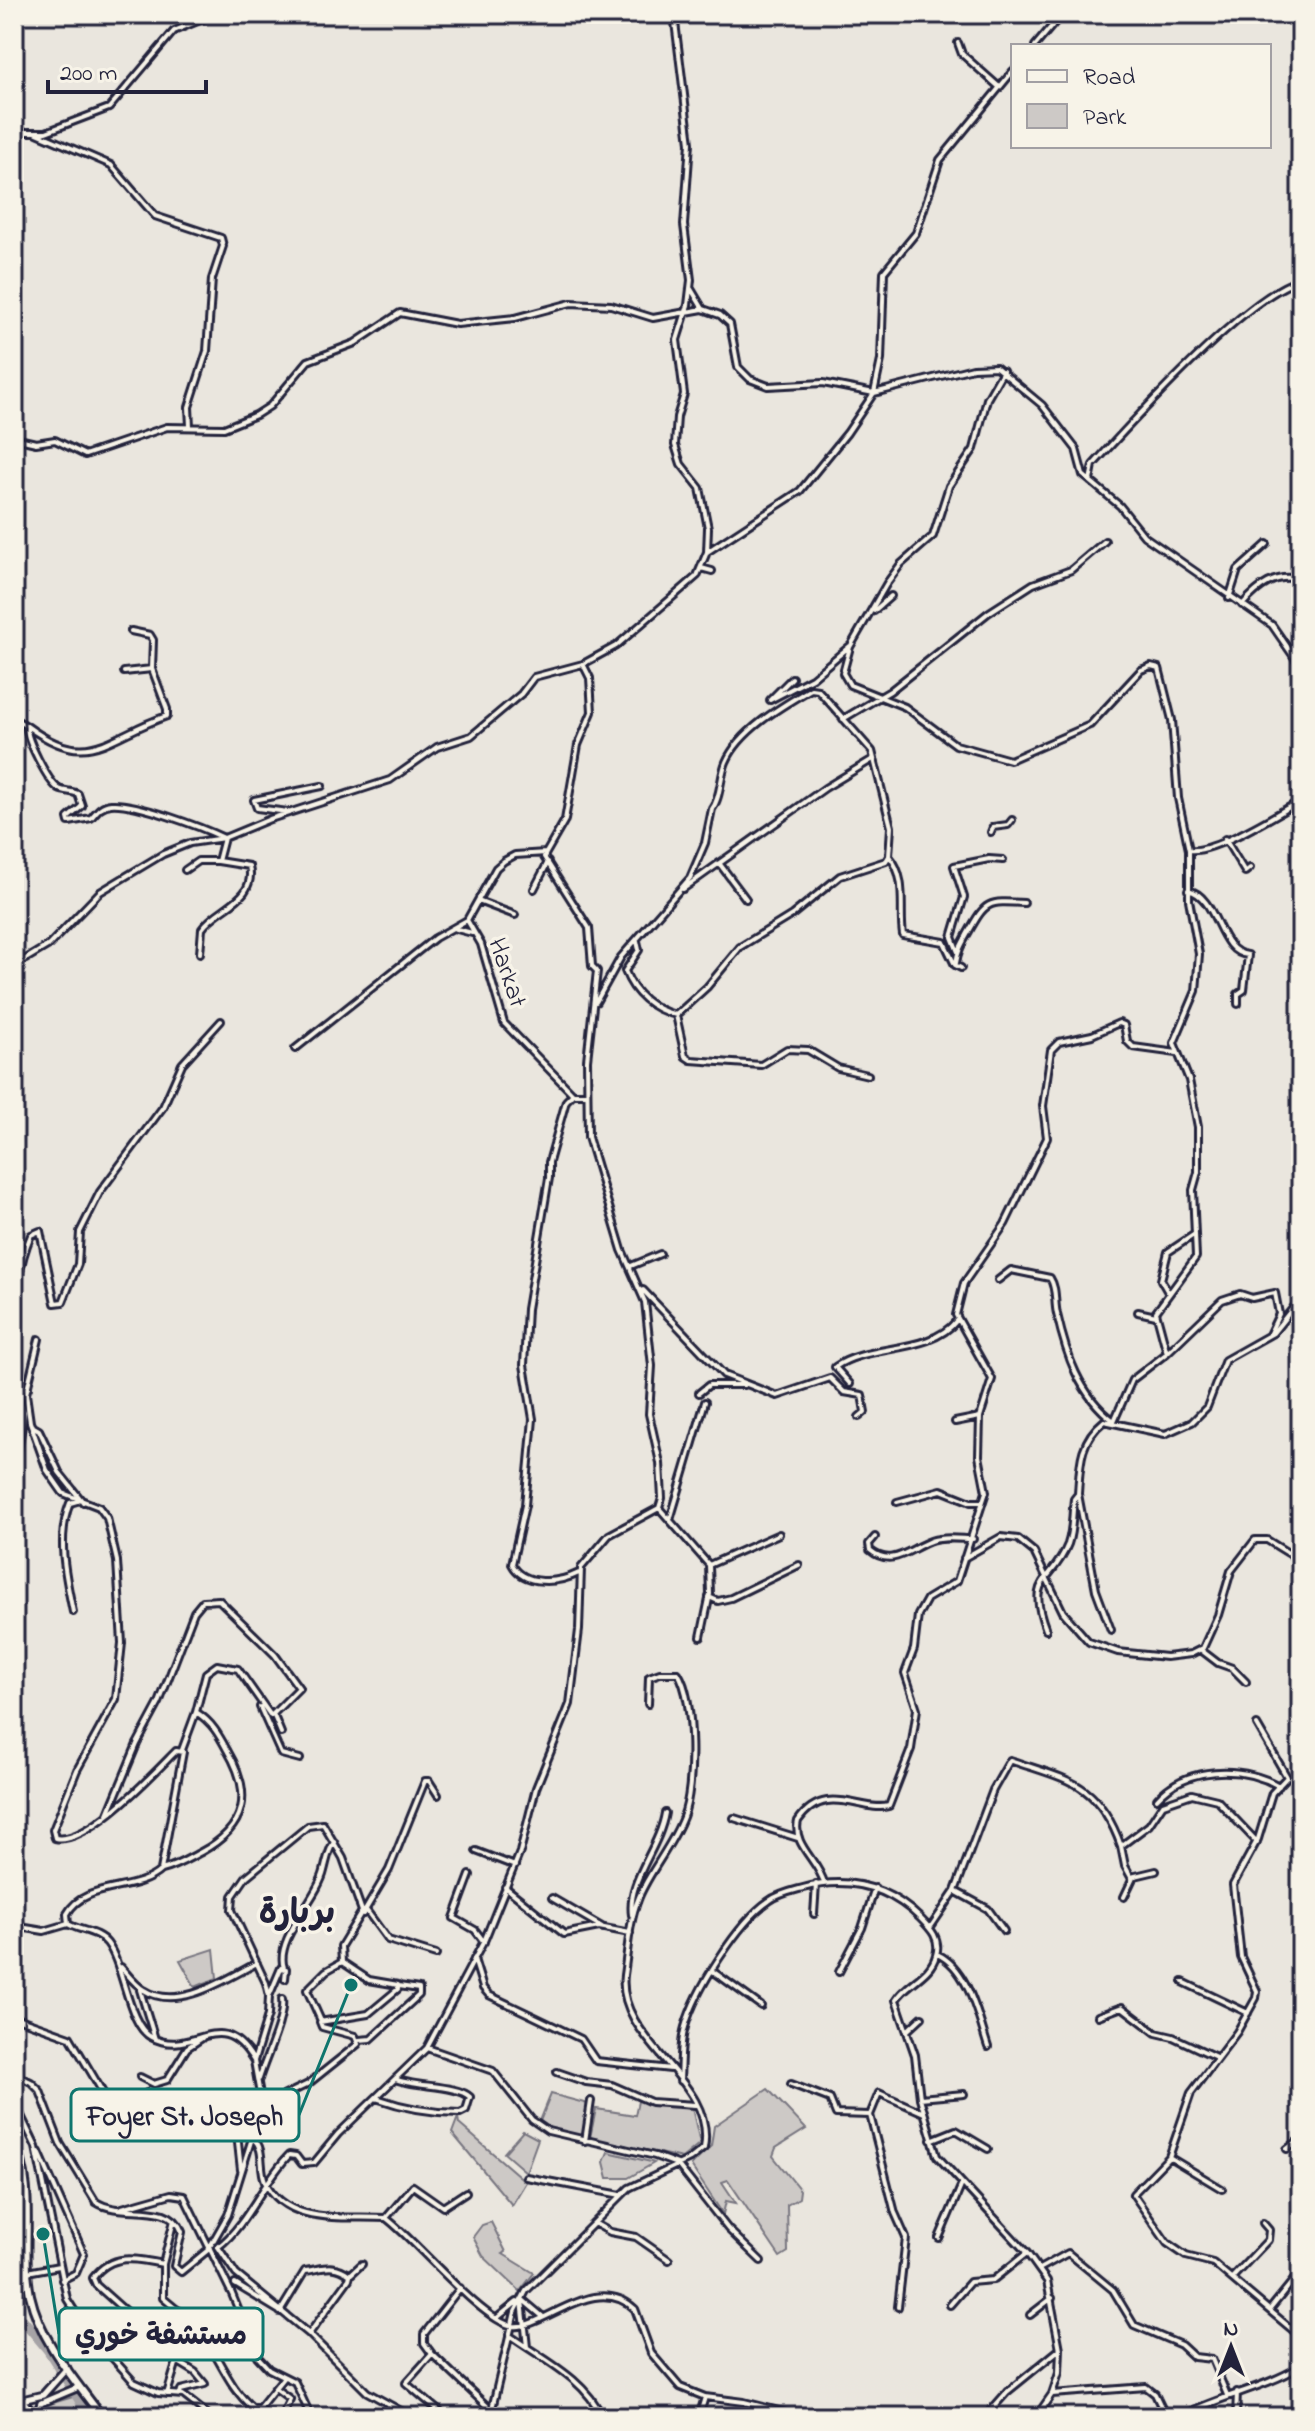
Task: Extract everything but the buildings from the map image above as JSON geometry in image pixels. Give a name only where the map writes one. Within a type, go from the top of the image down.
[{"type":"main road","points":[[14,2142],[22,2164],[27,2272],[38,2319],[65,2370],[102,2417]]},
{"type":"main road","points":[[14,2204],[26,2206]]},
{"type":"main road","points":[[14,2392],[25,2417]]},
{"type":"main road","points":[[18,2402],[36,2417]]},
{"type":"street","points":[[37,133],[109,108],[174,31],[215,14]]},
{"type":"street","points":[[674,14],[690,143],[684,225],[691,287],[703,309]]},
{"type":"street","points":[[1037,44],[1062,14]]},
{"type":"street","points":[[958,43],[962,54],[999,86]]},
{"type":"street","points":[[707,552],[800,491],[847,433],[874,393],[880,368],[884,272],[916,233],[940,160],[1011,73]]},
{"type":"street","points":[[14,132],[37,133],[111,165],[155,216],[187,229],[216,233],[221,238],[223,246],[212,279],[207,351],[188,411],[190,426]]},
{"type":"street","points":[[1090,481],[1092,467],[1097,460],[1211,343],[1275,291],[1301,280]]},
{"type":"street","points":[[14,966],[49,945],[79,910],[121,877],[182,845],[224,838],[390,780],[437,747],[480,730],[490,717],[521,694],[534,677],[583,664],[616,646],[693,581],[707,552],[708,528],[700,488],[681,464],[675,445],[677,417],[684,400],[677,347],[691,287]]},
{"type":"street","points":[[14,438],[36,443],[55,440],[85,455],[144,438],[163,428],[224,428],[270,406],[308,361],[355,343],[400,313],[457,324],[515,318],[571,303],[606,304],[653,318],[703,309],[720,315],[730,324],[736,364],[756,383],[774,386],[823,383],[874,393],[973,368],[994,367],[1003,371],[1042,405],[1078,454],[1081,472],[1120,506],[1144,536],[1174,554],[1229,598],[1276,630],[1301,667]]},
{"type":"street","points":[[1003,371],[987,399],[974,449],[949,486],[933,536],[895,570],[851,645],[843,664],[845,679],[853,686],[905,707],[956,745],[999,760],[1010,760],[1090,725],[1141,670],[1156,666],[1162,675],[1172,720],[1178,798],[1189,850],[1188,890],[1197,939],[1198,981],[1174,1040],[1189,1080],[1198,1127],[1198,1172],[1193,1190],[1195,1262],[1156,1316],[1167,1353]]},
{"type":"street","points":[[843,719],[880,697],[988,613],[1033,584],[1071,570],[1105,541]]},
{"type":"street","points":[[1229,598],[1238,570],[1267,544]]},
{"type":"street","points":[[701,568],[712,571]]},
{"type":"street","points":[[1242,605],[1256,590],[1275,579],[1301,580]]},
{"type":"street","points":[[869,616],[891,596]]},
{"type":"street","points":[[14,719],[62,747],[86,751],[167,716],[152,669],[153,640],[150,635],[131,631]]},
{"type":"street","points":[[792,678],[770,700],[812,678],[851,645]]},
{"type":"street","points":[[583,664],[590,678],[592,712],[578,745],[565,820],[546,853],[548,862],[589,928],[590,958],[597,971],[587,1094],[589,1146],[622,1250],[642,1289],[712,1364],[744,1385]]},
{"type":"street","points":[[124,672],[152,669]]},
{"type":"street","points":[[594,1004],[621,957],[677,893],[697,865],[712,809],[718,802],[720,776],[737,743],[811,689],[818,690],[864,740],[874,758],[891,827],[889,856],[886,861],[840,876],[792,915],[740,947],[707,987],[676,1015]]},
{"type":"street","points":[[27,726],[29,740],[49,779],[59,789],[76,793],[81,801],[80,810],[68,818],[69,822],[91,818],[100,807],[112,804],[170,817],[224,838]]},
{"type":"street","points":[[677,893],[874,758]]},
{"type":"street","points":[[290,813],[257,808],[254,800],[322,786]]},
{"type":"street","points":[[1189,850],[1200,850],[1225,839],[1301,800]]},
{"type":"street","points":[[991,832],[993,827],[1008,825],[1012,820]]},
{"type":"street","points":[[218,861],[224,838]]},
{"type":"street","points":[[1225,839],[1245,872],[1250,868]]},
{"type":"street","points":[[295,1049],[435,938],[467,920],[496,868],[504,861],[515,855],[546,853]]},
{"type":"street","points":[[889,856],[897,868],[905,938],[936,938],[944,942],[958,967],[958,952],[952,937],[964,897],[954,866],[989,859],[1003,860]]},
{"type":"street","points":[[185,870],[198,861],[249,866],[249,878],[239,899],[206,923],[200,953]]},
{"type":"street","points":[[534,889],[548,862]]},
{"type":"street","points":[[719,863],[746,899]]},
{"type":"street","points":[[1188,890],[1205,900],[1236,951],[1248,955],[1244,990],[1238,994],[1238,1004]]},
{"type":"street","points":[[478,901],[515,915]]},
{"type":"street","points":[[958,952],[978,911],[985,906],[1024,903]]},
{"type":"street","name":"Harkat","points":[[467,920],[481,944],[504,1023],[573,1094]]},
{"type":"street","points":[[453,928],[474,934]]},
{"type":"street","points":[[637,941],[639,950],[625,971],[629,980],[648,1003],[676,1015]]},
{"type":"street","points":[[676,1015],[685,1056],[691,1060],[761,1065],[787,1049],[799,1049],[808,1050],[838,1068],[868,1075]]},
{"type":"street","points":[[16,1464],[24,1412],[15,1389],[19,1262],[31,1235],[40,1231],[55,1303],[63,1302],[78,1264],[80,1232],[100,1192],[163,1107],[182,1064],[221,1021]]},
{"type":"street","points":[[850,1384],[835,1367],[862,1353],[900,1347],[938,1334],[957,1320],[964,1283],[1005,1224],[1047,1138],[1045,1077],[1049,1055],[1055,1045],[1119,1023],[1124,1025],[1127,1041],[1133,1047],[1178,1053]]},
{"type":"street","points":[[587,1094],[573,1094],[566,1101],[549,1162],[549,1178],[528,1294],[524,1365],[533,1419],[525,1505],[512,1564],[517,1572],[533,1580],[561,1580],[579,1573],[606,1537],[633,1519],[659,1508]]},
{"type":"street","points":[[1169,1294],[1161,1280],[1168,1252],[1195,1234]]},
{"type":"street","points":[[631,1266],[660,1254]]},
{"type":"street","points":[[998,1280],[1011,1270],[1050,1278],[1055,1285],[1058,1318],[1074,1371],[1095,1405],[1114,1421],[1165,1434],[1181,1428],[1207,1407],[1225,1360],[1243,1347],[1269,1336],[1301,1298]]},
{"type":"street","points":[[642,1289],[651,1353],[649,1414],[660,1463],[662,1498],[659,1508]]},
{"type":"street","points":[[1114,1421],[1132,1380],[1167,1353],[1217,1302],[1240,1294],[1252,1298],[1275,1293],[1279,1314],[1269,1336]]},
{"type":"street","points":[[1138,1312],[1156,1316]]},
{"type":"street","points":[[824,1883],[822,1873],[798,1838],[796,1829],[800,1817],[820,1805],[846,1799],[880,1807],[889,1806],[912,1747],[917,1709],[905,1673],[913,1653],[918,1615],[931,1596],[957,1581],[986,1492],[979,1456],[980,1417],[991,1384],[990,1372],[957,1320]]},
{"type":"street","points":[[39,1339],[26,1394],[32,1426],[47,1470],[63,1493],[102,1510],[111,1534],[117,1561],[121,1672],[112,1708],[77,1770],[53,1833],[55,1838],[67,1838],[107,1817],[176,1751],[182,1750]]},
{"type":"street","points":[[699,1393],[709,1385],[744,1385],[782,1396],[830,1378],[844,1392],[862,1395],[865,1412],[859,1417]]},
{"type":"street","points":[[15,1389],[28,1388]]},
{"type":"street","points":[[670,1520],[705,1402]]},
{"type":"street","points":[[955,1422],[980,1417]]},
{"type":"street","points":[[1111,1630],[1096,1590],[1078,1494],[1081,1449],[1100,1425],[1114,1421]]},
{"type":"street","points":[[32,1426],[39,1430],[59,1472],[81,1501]]},
{"type":"street","points":[[897,1502],[941,1490],[971,1502],[982,1502]]},
{"type":"street","points":[[1046,1630],[1036,1602],[1047,1573],[1058,1562],[1069,1542],[1074,1499],[1078,1494]]},
{"type":"street","points":[[73,1612],[63,1559],[65,1516],[70,1503],[81,1501]]},
{"type":"street","points":[[659,1508],[709,1565],[709,1597],[701,1637]]},
{"type":"street","points":[[709,1565],[779,1534]]},
{"type":"street","points":[[875,1537],[869,1544],[870,1550],[879,1557],[892,1558],[908,1555],[928,1541],[973,1539]]},
{"type":"street","points":[[964,1558],[1001,1537],[1013,1537],[1028,1546],[1047,1573],[1049,1588],[1063,1612],[1083,1637],[1099,1647],[1166,1657],[1201,1650],[1218,1663],[1232,1668],[1246,1682]]},
{"type":"street","points":[[1201,1650],[1216,1621],[1231,1571],[1255,1540],[1267,1540],[1301,1561]]},
{"type":"street","points":[[709,1597],[718,1601],[731,1598],[799,1565]]},
{"type":"street","points":[[218,2247],[236,2230],[266,2182],[289,2155],[296,2156],[302,2164],[314,2163],[427,2048],[484,1942],[515,1866],[536,1788],[573,1690],[579,1630],[579,1573]]},
{"type":"street","points":[[107,1817],[137,1744],[159,1703],[187,1627],[203,1601],[219,1600],[246,1623],[297,1681],[299,1690],[274,1716]]},
{"type":"street","points":[[161,1870],[182,1750],[206,1673],[217,1665],[238,1669],[260,1704],[281,1754],[300,1759]]},
{"type":"street","points":[[632,1918],[645,1886],[682,1820],[688,1799],[692,1730],[678,1673],[660,1673],[649,1677],[648,1704]]},
{"type":"street","points":[[260,1704],[274,1716],[281,1733]]},
{"type":"street","points":[[68,1924],[67,1914],[81,1898],[132,1885],[222,1840],[238,1819],[243,1788],[234,1763],[208,1719],[196,1712]]},
{"type":"street","points":[[1257,1725],[1287,1777],[1270,1798],[1257,1842],[1233,1885],[1241,1957],[1257,1991],[1248,2013],[1191,2093],[1169,2157],[1135,2190],[1135,2199],[1178,2253],[1213,2263],[1271,2308],[1301,2337]]},
{"type":"street","points":[[930,1928],[955,1891],[993,1790],[1010,1760],[1061,1775],[1080,1785],[1110,1820],[1121,1846],[1126,1871],[1133,1878]]},
{"type":"street","points":[[1157,1799],[1176,1783],[1207,1773],[1240,1774],[1279,1786]]},
{"type":"street","points":[[342,1962],[341,1946],[389,1870],[423,1782],[429,1781],[438,1795]]},
{"type":"street","points":[[1121,1846],[1149,1825],[1163,1804],[1192,1794],[1217,1800],[1257,1842]]},
{"type":"street","points":[[497,2318],[521,2298],[621,2195],[645,2178],[704,2148],[704,2131],[695,2105],[641,2028],[626,1997],[624,1976],[632,1918],[630,1896],[660,1836],[665,1813]]},
{"type":"street","points":[[734,1818],[798,1838]]},
{"type":"street","points":[[269,1996],[232,1910],[238,1888],[308,1826],[323,1824],[364,1912],[388,1940],[436,1955]]},
{"type":"street","points":[[285,1979],[281,1959],[324,1872],[334,1842]]},
{"type":"street","points":[[476,1851],[515,1866]]},
{"type":"street","points":[[1124,1897],[1133,1878],[1156,1871]]},
{"type":"street","points":[[470,1875],[454,1918],[475,1930],[484,1942]]},
{"type":"street","points":[[680,2081],[685,2026],[693,2005],[742,1928],[768,1901],[824,1883],[875,1888],[902,1901],[930,1928],[937,1942],[937,1954],[929,1968],[897,1997],[896,2004],[915,2055],[920,2098],[937,2156],[1040,2269],[1052,2298],[1060,2349],[1052,2394],[1036,2417]]},
{"type":"street","points":[[814,1914],[816,1884]]},
{"type":"street","points":[[505,1887],[564,1934],[603,1928],[630,1933]]},
{"type":"street","points":[[839,1972],[862,1928],[875,1888]]},
{"type":"street","points":[[955,1891],[988,1909],[1004,1931]]},
{"type":"street","points":[[552,1898],[603,1928]]},
{"type":"street","points":[[14,1926],[44,1931],[68,1924],[105,1940],[120,1966],[139,1987],[160,1996],[188,1995],[257,1963]]},
{"type":"street","points":[[937,1954],[952,1961],[975,2006],[988,2047]]},
{"type":"street","points":[[474,1959],[483,1988],[489,1995],[581,2039],[596,2061],[671,2069]]},
{"type":"street","points":[[342,1962],[369,1980],[419,1989],[419,1995],[371,2039],[359,2040],[322,2027],[307,1990],[326,1971],[342,1962]]},
{"type":"street","points":[[120,1966],[137,2020],[144,2032],[155,2039],[176,2043],[221,2032],[232,2035],[254,2061]]},
{"type":"street","points":[[14,2074],[31,2082],[40,2091],[60,2143],[96,2202],[129,2213],[164,2213],[174,2218],[182,2232],[174,2263],[177,2272],[181,2272],[208,2250],[237,2193],[262,2106],[254,2061],[268,2015],[269,1996],[279,1970],[284,1968]]},
{"type":"street","points":[[713,1971],[761,2006]]},
{"type":"street","points":[[1183,1982],[1248,2013]]},
{"type":"street","points":[[321,2021],[368,2014],[399,1986]]},
{"type":"street","points":[[139,1987],[155,2039]]},
{"type":"street","points":[[258,2082],[271,2036],[284,2014],[282,1999]]},
{"type":"street","points":[[1098,2016],[1122,2007],[1156,2033],[1173,2037],[1217,2057]]},
{"type":"street","points":[[14,2017],[70,2037],[123,2122],[153,2128],[229,2106],[242,2172]]},
{"type":"street","points":[[907,2031],[922,2017]]},
{"type":"street","points":[[140,2077],[154,2084],[167,2080],[187,2048],[205,2036]]},
{"type":"street","points":[[262,2106],[308,2084],[352,2052],[359,2040]]},
{"type":"street","points":[[427,2048],[493,2071],[541,2127],[677,2164],[728,2229],[761,2261]]},
{"type":"street","points":[[557,2072],[576,2080],[612,2085],[651,2102],[695,2105]]},
{"type":"street","points":[[376,2098],[406,2108],[448,2113],[460,2113],[468,2104],[470,2097],[463,2091],[429,2088],[395,2079]]},
{"type":"street","points":[[791,2084],[830,2099],[836,2114],[870,2115]]},
{"type":"street","points":[[147,2093],[164,2106],[200,2115]]},
{"type":"street","points":[[898,2307],[906,2238],[895,2213],[870,2115],[879,2093],[924,2113]]},
{"type":"street","points":[[920,2098],[964,2094]]},
{"type":"street","points":[[14,2101],[84,2254],[76,2273],[62,2280]]},
{"type":"street","points":[[585,2141],[591,2101]]},
{"type":"street","points":[[931,2140],[956,2130],[988,2149]]},
{"type":"street","points":[[254,2139],[260,2147],[266,2182],[282,2199],[322,2218],[386,2218],[460,2288],[512,2326],[577,2301],[597,2298],[631,2304],[662,2370],[680,2387],[705,2397],[744,2402],[799,2416]]},
{"type":"street","points":[[1287,2149],[1301,2139]]},
{"type":"street","points":[[36,2147],[64,2295],[76,2314],[126,2375],[149,2390],[180,2394],[191,2399],[211,2417]]},
{"type":"street","points":[[1169,2157],[1222,2189]]},
{"type":"street","points":[[526,2177],[621,2195]]},
{"type":"street","points":[[939,2238],[962,2184]]},
{"type":"street","points":[[386,2218],[413,2186],[443,2207],[466,2192]]},
{"type":"street","points":[[119,2209],[177,2193],[188,2201],[257,2356],[269,2369],[295,2382],[311,2417]]},
{"type":"street","points":[[174,2218],[174,2230],[163,2264],[163,2298],[194,2323],[228,2377],[252,2407],[259,2408],[284,2376]]},
{"type":"street","points":[[594,2223],[606,2231],[636,2237],[669,2260]]},
{"type":"street","points":[[1232,2278],[1268,2240],[1269,2230],[1263,2223]]},
{"type":"street","points":[[200,2228],[213,2239],[226,2263],[238,2276],[309,2334],[367,2392],[412,2417]]},
{"type":"street","points":[[950,2305],[970,2282],[993,2280],[1027,2253]]},
{"type":"street","points":[[1040,2269],[1068,2253],[1113,2290],[1134,2325],[1181,2345],[1194,2357],[1212,2359],[1227,2395]]},
{"type":"street","points":[[163,2264],[122,2259],[100,2268],[93,2278],[96,2285],[151,2334],[162,2331],[175,2308]]},
{"type":"street","points":[[218,2269],[226,2263]]},
{"type":"street","points":[[309,2334],[350,2275],[362,2264]]},
{"type":"street","points":[[281,2311],[305,2271],[323,2265],[350,2275]]},
{"type":"street","points":[[27,2272],[59,2266]]},
{"type":"street","points":[[1271,2308],[1301,2271]]},
{"type":"street","points":[[235,2284],[238,2276]]},
{"type":"street","points":[[228,2286],[235,2284],[281,2311]]},
{"type":"street","points":[[460,2288],[424,2334],[424,2343],[490,2409]]},
{"type":"street","points":[[521,2298],[542,2316]]},
{"type":"street","points":[[521,2298],[527,2348]]},
{"type":"street","points":[[490,2417],[521,2298]]},
{"type":"street","points":[[1030,2315],[1052,2298]]},
{"type":"street","points":[[509,2335],[575,2381],[590,2395],[602,2417]]},
{"type":"street","points":[[985,2417],[1007,2392],[1060,2349]]},
{"type":"street","points":[[165,2352],[195,2372],[205,2384],[181,2390],[180,2394]]},
{"type":"street","points":[[432,2354],[407,2380],[407,2386],[446,2417]]},
{"type":"street","points":[[167,2394],[177,2361]]},
{"type":"street","points":[[1179,2417],[1227,2395],[1276,2380],[1301,2366]]},
{"type":"street","points":[[18,2402],[40,2398],[65,2370]]},
{"type":"street","points":[[52,2384],[61,2394]]},
{"type":"street","points":[[36,2417],[38,2406],[77,2387]]},
{"type":"street","points":[[1052,2394],[1146,2387],[1155,2394],[1166,2417]]},
{"type":"street","points":[[275,2388],[290,2399],[281,2417]]},
{"type":"street","points":[[1236,2417],[1237,2392]]},
{"type":"street","points":[[699,2417],[705,2397]]},
{"type":"green space","points":[[214,1949],[217,1978],[195,1987],[180,1960]]},
{"type":"green space","points":[[768,2089],[806,2129],[776,2148],[773,2156],[800,2190],[799,2198],[787,2205],[788,2252],[780,2257],[728,2180],[722,2182],[736,2203],[726,2201],[723,2214],[691,2166],[711,2146],[714,2126]]},
{"type":"green space","points":[[551,2094],[588,2104],[583,2138],[547,2128],[540,2121]]},
{"type":"green space","points":[[638,2101],[692,2108],[700,2143],[682,2158],[590,2138],[596,2109],[635,2115]]},
{"type":"green space","points":[[458,2117],[459,2124],[526,2182],[512,2205],[452,2133]]},
{"type":"green space","points":[[523,2131],[538,2139],[526,2172],[504,2153]]},
{"type":"green space","points":[[608,2152],[654,2163],[628,2178],[608,2178],[604,2162]]},
{"type":"green space","points":[[491,2222],[506,2252],[503,2254],[534,2273],[520,2291],[483,2256],[473,2237],[482,2225]]},
{"type":"green space","points":[[76,2396],[89,2417],[43,2417],[40,2412],[43,2406]]},
{"type":"waterway","points":[[14,2309],[48,2350],[90,2417]]},
{"type":"place","name":"Foyer St. Joseph","points":[[351,1985]]},
{"type":"place","name":"مستشفة خوري","points":[[43,2234]]},
{"type":"district","name":"بربارة","points":[[297,1915]]}]
